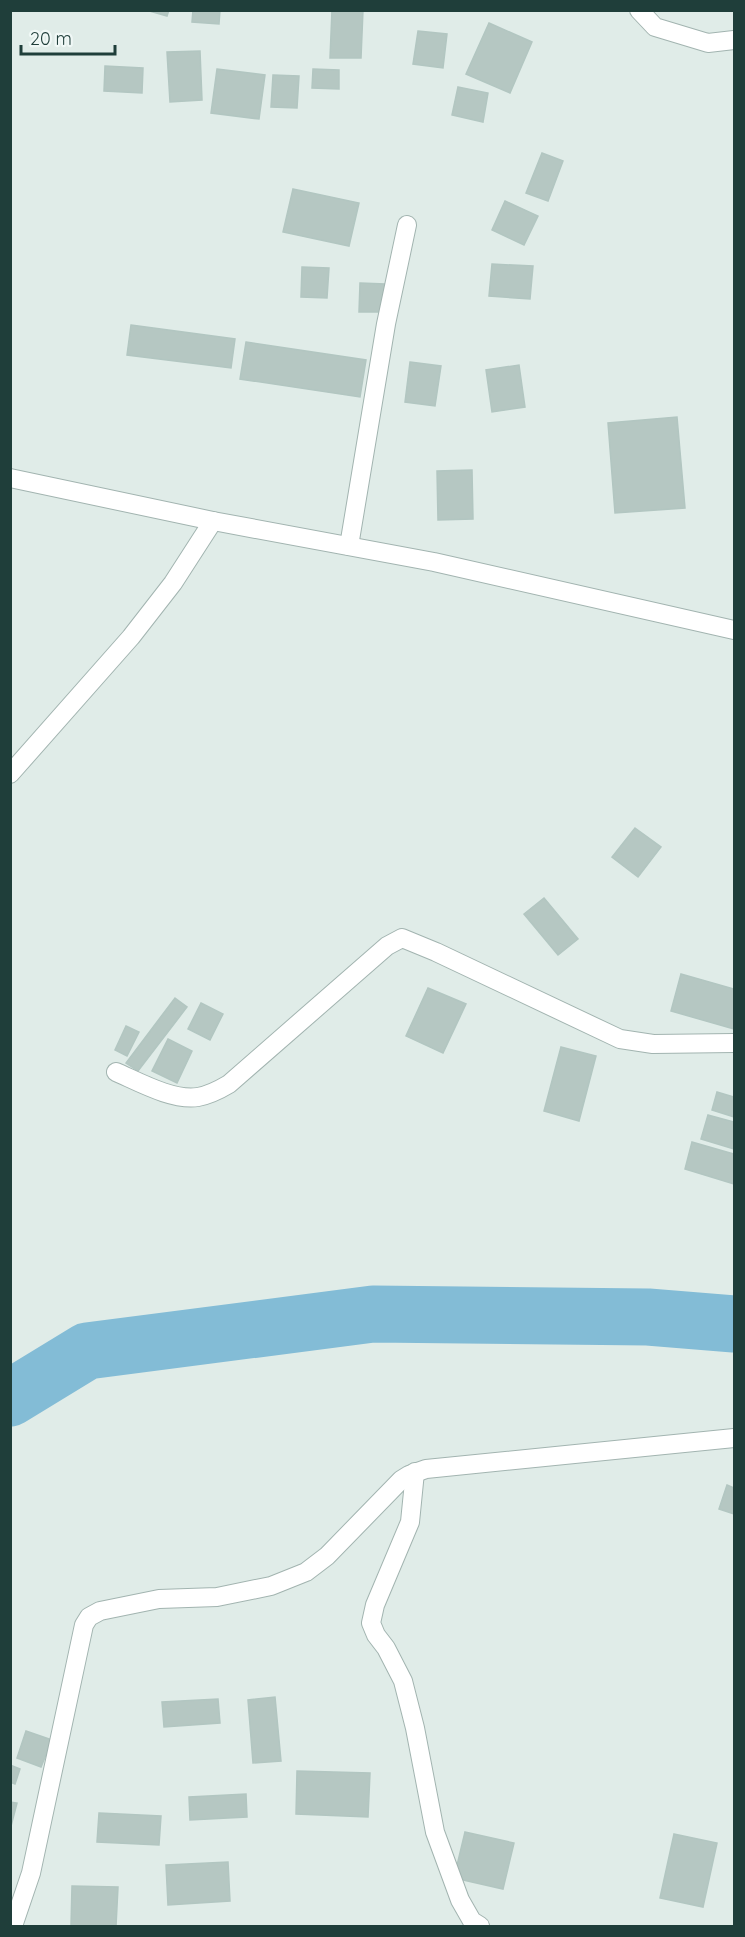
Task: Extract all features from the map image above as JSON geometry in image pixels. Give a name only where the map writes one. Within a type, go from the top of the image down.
[{"type":"street","points":[[639,10],[655,27],[708,43],[735,40]]},
{"type":"street","points":[[349,546],[386,324],[407,225]]},
{"type":"street","points":[[10,478],[213,521],[434,562],[735,630]]},
{"type":"street","points":[[10,774],[131,638],[173,583],[213,521]]},
{"type":"street","points":[[116,1072],[177,1097],[198,1097],[212,1093],[229,1084],[387,946],[402,938],[620,1039],[653,1044],[735,1043]]},
{"type":"street","points":[[13,1926],[31,1873],[84,1625],[89,1617],[100,1611],[159,1599],[217,1596],[271,1586],[306,1572],[327,1556],[402,1480],[414,1472],[576,1453],[735,1438]]},
{"type":"street","points":[[414,1472],[410,1522],[375,1605],[371,1623],[403,1681],[416,1728],[435,1832],[460,1900],[472,1921],[480,1926]]},
{"type":"building","points":[[146,10],[169,10],[167,16]]},
{"type":"building","points":[[193,10],[220,10],[219,24],[192,22]]},
{"type":"building","points":[[332,10],[363,10],[361,58],[330,58]]},
{"type":"building","points":[[489,23],[532,42],[510,93],[466,74]]},
{"type":"building","points":[[418,31],[447,34],[443,68],[413,64]]},
{"type":"building","points":[[200,51],[202,100],[170,102],[167,52]]},
{"type":"building","points":[[105,66],[143,68],[142,93],[104,91]]},
{"type":"building","points":[[217,69],[265,75],[259,119],[211,113]]},
{"type":"building","points":[[313,69],[339,70],[339,89],[312,88]]},
{"type":"building","points":[[273,75],[299,76],[297,108],[271,107]]},
{"type":"building","points":[[458,87],[488,93],[483,122],[452,115]]},
{"type":"building","points":[[542,153],[563,161],[548,201],[526,193]]},
{"type":"building","points":[[293,189],[359,203],[349,246],[283,232]]},
{"type":"building","points":[[505,201],[538,216],[524,245],[492,230]]},
{"type":"building","points":[[492,264],[533,266],[530,299],[489,296]]},
{"type":"building","points":[[302,267],[329,268],[327,298],[301,297]]},
{"type":"building","points":[[360,283],[385,284],[384,312],[359,312]]},
{"type":"building","points":[[131,325],[235,339],[231,368],[127,355]]},
{"type":"building","points":[[246,342],[366,360],[360,397],[240,379]]},
{"type":"building","points":[[410,362],[441,366],[435,406],[405,402]]},
{"type":"building","points":[[519,365],[525,407],[492,412],[486,370]]},
{"type":"building","points":[[677,417],[685,508],[615,513],[608,423]]},
{"type":"building","points":[[472,470],[473,519],[438,520],[437,471]]},
{"type":"building","points":[[635,828],[661,847],[638,877],[612,857]]},
{"type":"building","points":[[544,898],[578,939],[558,955],[524,914]]},
{"type":"building","points":[[681,974],[734,989],[734,1029],[671,1011]]},
{"type":"building","points":[[428,988],[466,1004],[443,1053],[406,1036]]},
{"type":"building","points":[[175,998],[187,1007],[138,1071],[126,1063]]},
{"type":"building","points":[[201,1003],[223,1014],[210,1040],[188,1029]]},
{"type":"building","points":[[126,1026],[139,1032],[127,1056],[115,1050]]},
{"type":"building","points":[[168,1039],[192,1051],[177,1083],[152,1071]]},
{"type":"building","points":[[561,1047],[596,1056],[579,1121],[544,1111]]},
{"type":"building","points":[[717,1092],[734,1097],[734,1117],[712,1110]]},
{"type":"building","points":[[708,1115],[734,1122],[734,1149],[701,1139]]},
{"type":"building","points":[[692,1142],[734,1154],[734,1184],[685,1169]]},
{"type":"building","points":[[727,1485],[734,1488],[734,1514],[719,1509]]},
{"type":"building","points":[[275,1697],[281,1761],[253,1763],[248,1700]]},
{"type":"building","points":[[218,1699],[220,1723],[164,1727],[162,1702]]},
{"type":"building","points":[[26,1731],[52,1740],[41,1767],[17,1758]]},
{"type":"building","points":[[10,1765],[20,1769],[15,1784],[10,1782]]},
{"type":"building","points":[[297,1771],[370,1773],[368,1817],[296,1814]]},
{"type":"building","points":[[246,1794],[247,1817],[190,1820],[189,1797]]},
{"type":"building","points":[[10,1802],[17,1803],[10,1830]]},
{"type":"building","points":[[99,1813],[161,1816],[159,1845],[97,1842]]},
{"type":"building","points":[[465,1832],[514,1843],[503,1889],[454,1878]]},
{"type":"building","points":[[674,1834],[717,1843],[703,1907],[660,1898]]},
{"type":"building","points":[[228,1862],[230,1901],[168,1905],[166,1865]]},
{"type":"building","points":[[72,1886],[118,1887],[116,1926],[71,1926]]},
{"type":"waterway","points":[[10,1398],[87,1351],[373,1314],[648,1317],[734,1324]]}]
